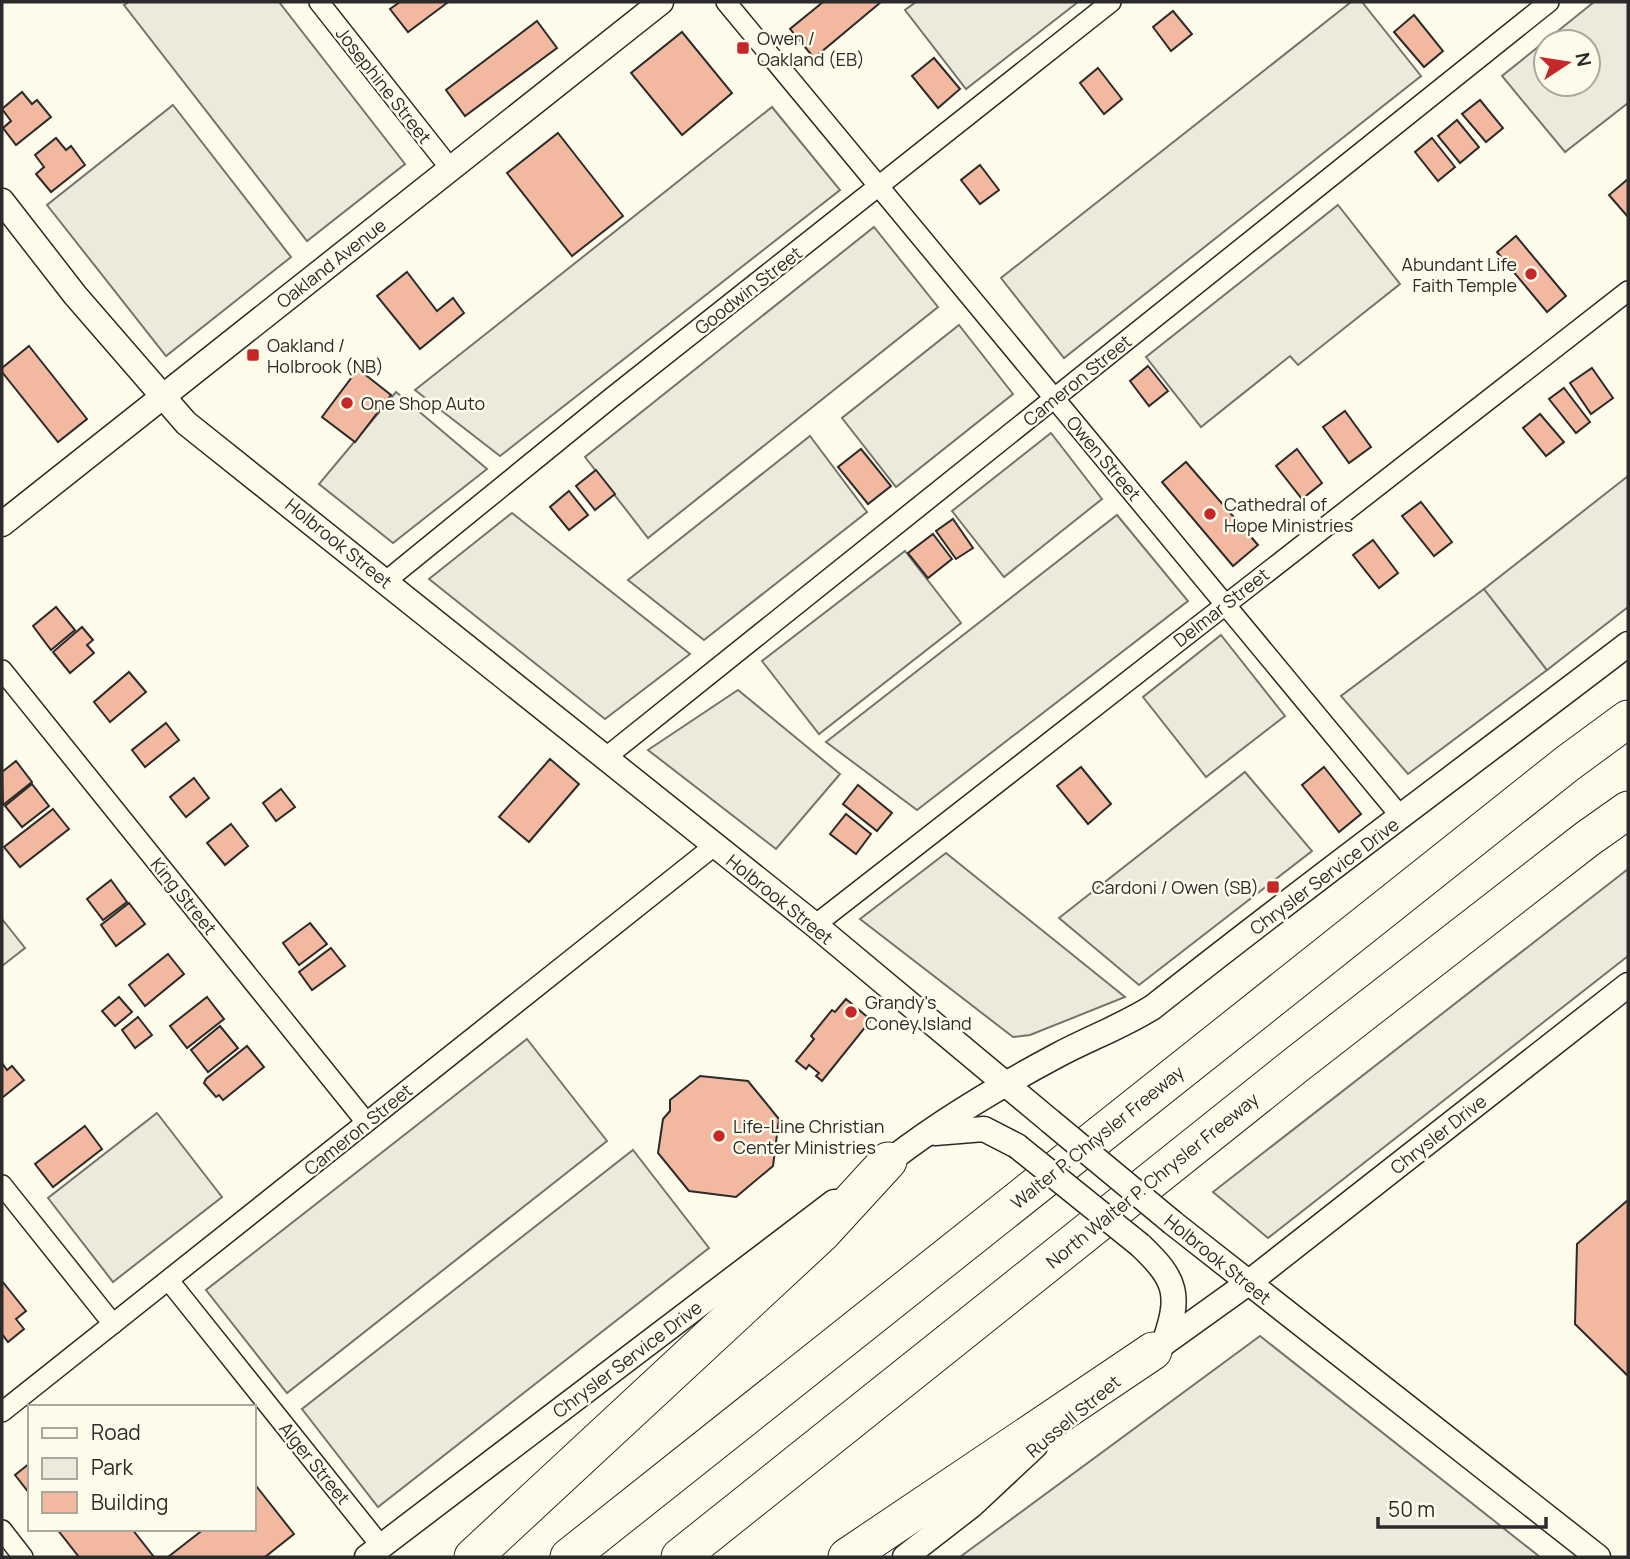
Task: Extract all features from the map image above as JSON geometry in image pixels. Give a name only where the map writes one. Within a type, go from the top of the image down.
[{"type":"highway","name":"Walter P. Chrysler Freeway","points":[[569,1557],[1504,814],[1628,719]]},
{"type":"highway","name":"North Walter P. Chrysler Freeway","points":[[680,1557],[1296,1065],[1628,810]]},
{"type":"highway","points":[[473,1557],[821,1234],[893,1158]]},
{"type":"highway","points":[[847,1557],[1159,1346]]},
{"type":"street","name":"Josephine Street","points":[[319,2],[450,168]]},
{"type":"street","name":"Oakland Avenue","points":[[2,524],[661,2]]},
{"type":"street","name":"Owen Street","points":[[726,2],[1402,818]]},
{"type":"street","name":"Goodwin Street","points":[[386,581],[1111,2]]},
{"type":"street","name":"Cameron Street","points":[[604,758],[1549,2]]},
{"type":"street","name":"Holbrook Street","points":[[2,201],[162,398],[186,423],[815,925],[1005,1085],[1248,1283],[1598,1557]]},
{"type":"street","name":"Delmar Street","points":[[815,925],[1628,290]]},
{"type":"street","name":"Chrysler Service Drive","points":[[374,1552],[893,1158],[1005,1085],[1153,1007],[1284,903],[1402,818],[1628,644]]},
{"type":"street","name":"King Street","points":[[2,670],[366,1122]]},
{"type":"street","name":"Cameron Street","points":[[2,1412],[170,1282],[366,1122],[714,846]]},
{"type":"street","name":"Chrysler Drive","points":[[1248,1283],[1628,985]]},
{"type":"street","points":[[929,1134],[985,1129],[1017,1146],[1140,1245],[1160,1264],[1170,1282],[1176,1310],[1159,1346]]},
{"type":"street","points":[[2,1185],[113,1324]]},
{"type":"street","name":"Alger Street","points":[[170,1282],[374,1552]]},
{"type":"street","name":"Russell Street","points":[[905,1557],[972,1504],[1059,1424],[1159,1346],[1248,1283]]},
{"type":"street","points":[[2,1530],[23,1557]]},
{"type":"green space","points":[[129,2],[279,2],[405,164],[307,241],[124,5]]},
{"type":"green space","points":[[916,2],[1078,2],[966,89],[905,10]]},
{"type":"green space","points":[[1351,2],[1362,2],[1421,76],[1064,358],[1001,278]]},
{"type":"green space","points":[[1594,2],[1628,2],[1628,103],[1565,152],[1502,76],[1532,52],[1532,98],[1602,98],[1602,28],[1562,28]]},
{"type":"green space","points":[[173,105],[291,257],[166,356],[47,205]]},
{"type":"green space","points":[[772,107],[840,190],[500,456],[415,390]]},
{"type":"green space","points":[[1338,205],[1400,284],[1298,365],[1290,356],[1201,427],[1146,357]]},
{"type":"green space","points":[[874,227],[938,307],[648,538],[585,457]]},
{"type":"green space","points":[[959,325],[1013,394],[896,487],[842,418]]},
{"type":"green space","points":[[396,392],[487,469],[393,543],[319,484]]},
{"type":"green space","points":[[1051,433],[1102,499],[1004,577],[952,511]]},
{"type":"green space","points":[[810,436],[867,512],[704,640],[628,580]]},
{"type":"green space","points":[[512,513],[690,654],[605,719],[429,579]]},
{"type":"green space","points":[[1117,515],[1188,601],[917,810],[826,742]]},
{"type":"green space","points":[[905,551],[961,623],[819,734],[762,661]]},
{"type":"green space","points":[[1484,589],[1547,670],[1408,774],[1341,696]]},
{"type":"green space","points":[[1221,635],[1285,716],[1206,777],[1143,697]]},
{"type":"green space","points":[[738,690],[840,774],[776,849],[648,750]]},
{"type":"green space","points":[[1245,772],[1312,851],[1139,985],[1059,918]]},
{"type":"green space","points":[[946,853],[1125,997],[1030,1035],[1013,1037],[860,919]]},
{"type":"green space","points":[[1628,869],[1628,956],[1268,1238],[1213,1192]]},
{"type":"green space","points":[[2,919],[25,948],[2,966]]},
{"type":"green space","points":[[527,1039],[607,1141],[287,1393],[206,1290]]},
{"type":"green space","points":[[157,1113],[222,1197],[113,1282],[48,1198]]},
{"type":"green space","points":[[633,1150],[709,1248],[378,1507],[302,1409]]},
{"type":"green space","points":[[1260,1336],[1540,1557],[960,1557]]},
{"type":"shaded area","points":[[1628,476],[1628,607],[1547,670],[1484,589]]},
{"type":"building","points":[[400,2],[447,3],[408,32],[390,9]]},
{"type":"building","points":[[823,2],[881,2],[814,58],[790,29]]},
{"type":"building","points":[[1173,11],[1192,34],[1171,51],[1153,27]]},
{"type":"building","points":[[1414,15],[1443,51],[1424,67],[1394,32]]},
{"type":"building","points":[[537,21],[557,48],[465,116],[446,90]]},
{"type":"building","points":[[682,32],[732,93],[682,135],[631,73]]},
{"type":"building","points":[[934,58],[960,89],[938,108],[912,76]]},
{"type":"building","points":[[1098,68],[1122,99],[1104,114],[1080,83]]},
{"type":"building","points":[[22,92],[32,104],[37,100],[51,117],[16,145],[3,128],[11,121],[2,109]]},
{"type":"building","points":[[1480,100],[1503,128],[1486,142],[1462,114]]},
{"type":"building","points":[[1457,120],[1479,147],[1460,163],[1438,136]]},
{"type":"building","points":[[558,133],[623,216],[572,256],[507,173]]},
{"type":"building","points":[[56,138],[66,150],[71,146],[85,165],[51,192],[36,174],[44,167],[35,155]]},
{"type":"building","points":[[1432,138],[1455,167],[1438,181],[1415,152]]},
{"type":"building","points":[[980,165],[999,190],[980,204],[961,180]]},
{"type":"building","points":[[1628,179],[1628,217],[1609,195]]},
{"type":"building","name":"Abundant Life Faith Temple","points":[[1516,236],[1566,296],[1547,312],[1497,252]]},
{"type":"building","points":[[407,272],[437,311],[453,298],[464,313],[420,349],[377,296]]},
{"type":"building","points":[[29,346],[87,419],[58,442],[2,372],[2,368]]},
{"type":"building","points":[[1148,366],[1168,391],[1149,406],[1130,381]]},
{"type":"building","points":[[1592,368],[1613,398],[1591,414],[1570,383]]},
{"type":"building","points":[[358,369],[391,395],[355,442],[322,417]]},
{"type":"building","points":[[1564,388],[1590,422],[1576,433],[1549,399]]},
{"type":"building","points":[[1345,411],[1371,447],[1349,463],[1323,427]]},
{"type":"building","points":[[1540,414],[1564,442],[1546,456],[1523,428]]},
{"type":"building","points":[[861,449],[891,486],[868,504],[838,467]]},
{"type":"building","points":[[1297,449],[1322,483],[1302,499],[1276,466]]},
{"type":"building","name":"Cathedral of Hope Ministries","points":[[1186,462],[1258,545],[1233,566],[1162,482]]},
{"type":"building","points":[[596,470],[615,494],[595,510],[576,486]]},
{"type":"building","points":[[569,491],[588,515],[569,530],[550,507]]},
{"type":"building","points":[[1421,502],[1452,542],[1434,556],[1402,516]]},
{"type":"building","points":[[953,519],[973,548],[956,559],[936,531]]},
{"type":"building","points":[[933,534],[952,559],[928,578],[908,553]]},
{"type":"building","points":[[1373,540],[1398,573],[1379,588],[1353,555]]},
{"type":"building","points":[[56,607],[75,630],[51,650],[33,626]]},
{"type":"building","points":[[82,627],[93,640],[87,645],[94,653],[70,673],[53,652]]},
{"type":"building","points":[[129,672],[146,692],[110,722],[94,702]]},
{"type":"building","points":[[166,723],[179,740],[145,767],[132,750]]},
{"type":"building","points":[[550,759],[579,784],[529,842],[499,817]]},
{"type":"building","points":[[16,761],[32,782],[3,805],[2,772]]},
{"type":"building","points":[[1081,767],[1111,804],[1088,824],[1057,786]]},
{"type":"building","points":[[1324,767],[1361,814],[1339,832],[1302,785]]},
{"type":"building","points":[[194,778],[209,798],[186,817],[170,797]]},
{"type":"building","points":[[32,784],[49,806],[22,827],[5,806]]},
{"type":"building","points":[[858,785],[892,813],[877,831],[843,804]]},
{"type":"building","points":[[281,789],[295,807],[276,821],[263,803]]},
{"type":"building","points":[[53,809],[69,829],[20,867],[4,847]]},
{"type":"building","points":[[846,814],[871,834],[856,854],[830,834]]},
{"type":"building","points":[[231,824],[248,846],[225,865],[207,843]]},
{"type":"building","points":[[111,880],[127,902],[103,920],[87,899]]},
{"type":"building","points":[[129,903],[145,924],[116,946],[101,925]]},
{"type":"building","points":[[310,923],[327,944],[299,965],[283,943]]},
{"type":"building","points":[[331,948],[345,966],[312,990],[299,972]]},
{"type":"building","points":[[168,954],[184,974],[145,1006],[129,985]]},
{"type":"building","points":[[119,997],[132,1012],[115,1026],[102,1011]]},
{"type":"building","points":[[207,997],[224,1019],[187,1048],[170,1026]]},
{"type":"building","points":[[846,999],[871,1020],[822,1081],[816,1076],[819,1073],[809,1065],[806,1069],[796,1061],[814,1039],[811,1036],[832,1010],[835,1012]]},
{"type":"building","points":[[138,1017],[152,1035],[135,1048],[122,1030]]},
{"type":"building","points":[[220,1026],[238,1048],[208,1072],[191,1050]]},
{"type":"building","points":[[247,1046],[264,1067],[223,1100],[219,1095],[216,1097],[204,1083],[206,1079]]},
{"type":"building","points":[[2,1063],[7,1070],[12,1066],[24,1080],[2,1098]]},
{"type":"building","name":"Life-Line Christian Center Ministries","points":[[700,1076],[748,1081],[779,1119],[773,1166],[736,1197],[689,1191],[658,1153],[663,1119],[670,1111],[670,1100]]},
{"type":"building","points":[[85,1126],[102,1149],[53,1187],[35,1164]]},
{"type":"building","points":[[1628,1200],[1628,1376],[1575,1324],[1577,1244]]},
{"type":"building","points":[[2,1281],[26,1311],[16,1319],[24,1329],[8,1342],[2,1334]]},
{"type":"building","points":[[28,1465],[28,1491],[15,1475]]},
{"type":"building","points":[[256,1488],[294,1534],[265,1557],[168,1557],[201,1531],[256,1531]]},
{"type":"building","points":[[59,1531],[134,1531],[154,1557],[79,1557]]},
{"type":"place","name":"Owen / Oakland (EB)","points":[[743,48]]},
{"type":"place","name":"Abundant Life Faith Temple","points":[[1531,274]]},
{"type":"place","name":"Oakland / Holbrook (NB)","points":[[253,355]]},
{"type":"place","name":"One Shop Auto","points":[[347,403]]},
{"type":"place","name":"Cathedral of Hope Ministries","points":[[1210,514]]},
{"type":"place","name":"Cardoni / Owen (SB)","points":[[1273,887]]},
{"type":"place","name":"Grandy's Coney Island","points":[[851,1012]]},
{"type":"place","name":"Life-Line Christian Center Ministries","points":[[719,1136]]}]
